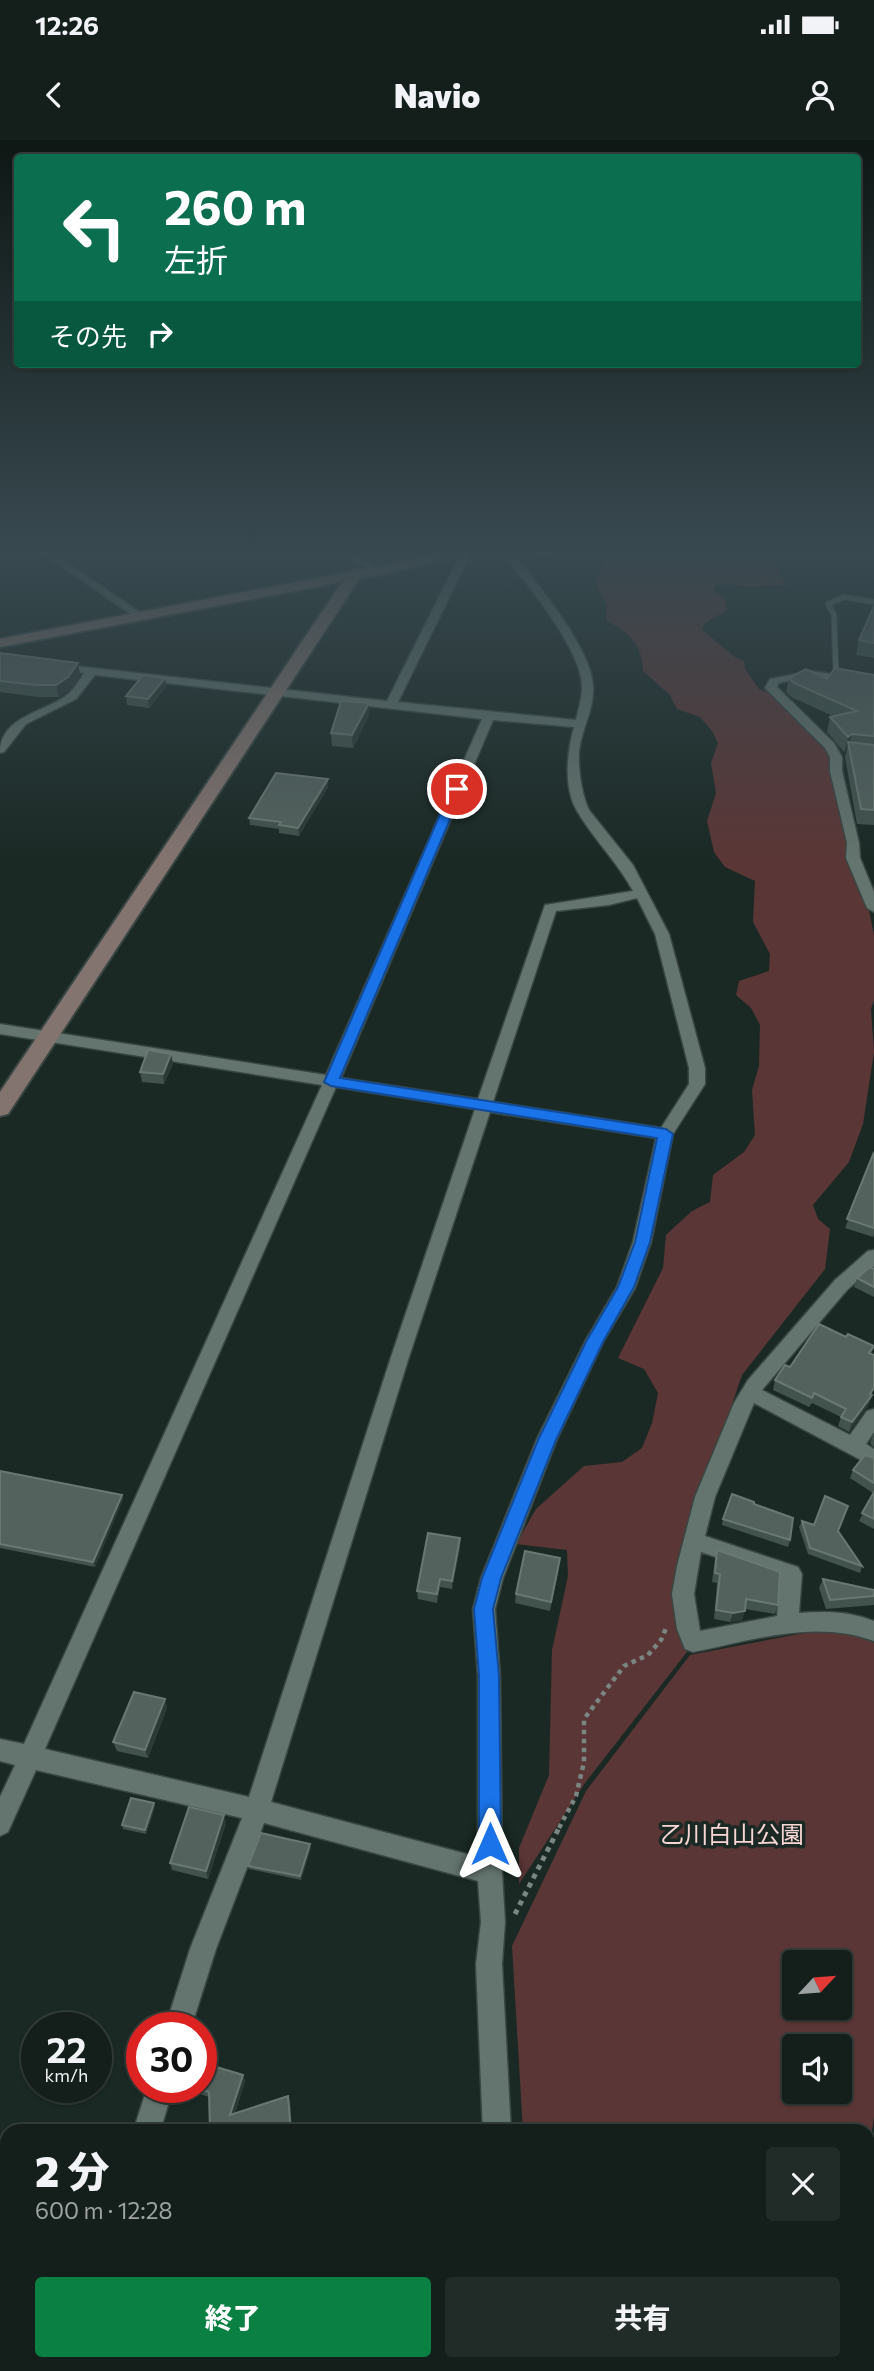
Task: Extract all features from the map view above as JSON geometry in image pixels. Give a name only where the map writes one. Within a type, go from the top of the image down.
[{"type":"main road","points":[[0,1110],[304,655]]},
{"type":"street","points":[[391,705],[415,655]]},
{"type":"street","points":[[498,2124],[489,1964],[493,1922],[490,1872],[489,1676],[484,1609],[492,1578],[547,1440],[595,1340],[626,1287],[645,1230],[666,1134],[697,1084],[697,1068],[662,934],[618,852],[583,811],[578,800],[573,753],[582,724],[588,687],[579,655]]},
{"type":"street","points":[[39,665],[582,724]]},
{"type":"street","points":[[0,749],[22,722],[72,697],[92,671]]},
{"type":"street","points":[[874,684],[836,675],[780,678],[774,681],[771,688],[830,746],[836,757],[836,771],[853,843],[853,858],[874,908]]},
{"type":"street","points":[[0,1824],[331,1082],[489,716]]},
{"type":"street","points":[[183,2012],[203,1949],[257,1810],[399,1360],[550,908],[609,901],[640,893]]},
{"type":"street","points":[[0,1029],[666,1134]]},
{"type":"street","points":[[874,1256],[841,1285],[755,1385],[744,1404],[705,1497],[687,1566],[683,1594],[688,1629],[693,1642],[787,1626],[845,1620],[874,1631]]},
{"type":"street","points":[[751,1394],[874,1459]]},
{"type":"street","points":[[853,1446],[874,1417]]},
{"type":"street","points":[[694,1541],[790,1574],[787,1626]]},
{"type":"street","points":[[0,1751],[257,1810],[490,1872]]},
{"type":"street","points":[[149,2124],[155,2103]]},
{"type":"lane","points":[[835,655],[836,675]]},
{"type":"path","points":[[514,1916],[576,1796],[584,1762],[584,1719],[624,1666],[648,1655],[661,1640],[670,1618]]},
{"type":"green space","points":[[640,655],[733,655],[744,661],[745,669],[759,689],[769,693],[825,747],[830,758],[832,782],[847,841],[847,858],[868,905],[874,935],[874,1000],[871,1009],[874,1052],[863,1124],[849,1162],[813,1205],[818,1219],[830,1229],[825,1269],[742,1375],[679,1560],[677,1630],[687,1652],[585,1783],[519,1884],[519,1848],[549,1775],[552,1650],[568,1576],[567,1550],[516,1544],[536,1509],[584,1466],[622,1462],[642,1448],[652,1423],[658,1393],[644,1369],[618,1358],[663,1268],[666,1235],[692,1211],[710,1202],[713,1175],[744,1152],[755,1135],[752,1090],[759,1066],[760,1025],[751,1008],[736,995],[739,981],[769,971],[770,954],[753,922],[755,881],[725,867],[714,852],[707,821],[716,793],[711,763],[718,743],[712,731],[700,717],[677,709],[670,695],[643,671]]},
{"type":"green space","name":"乙川白山公園","points":[[845,1629],[874,1643],[873,2124],[523,2124],[512,1946],[586,1791],[690,1655],[804,1633]]},
{"type":"building","points":[[0,655],[78,663],[68,677],[56,685],[0,681]]},
{"type":"building","points":[[835,668],[874,675],[874,736],[852,734],[848,737],[830,717],[857,711],[794,683],[789,678],[806,669],[827,679]]},
{"type":"building","points":[[143,675],[165,678],[148,699],[126,696]]},
{"type":"building","points":[[341,701],[369,703],[352,735],[331,733]]},
{"type":"building","points":[[848,742],[874,745],[874,810],[861,809]]},
{"type":"building","points":[[276,773],[328,779],[298,828],[279,825],[281,822],[249,818]]},
{"type":"building","points":[[148,1050],[171,1054],[163,1074],[140,1072]]},
{"type":"building","points":[[874,1152],[874,1228],[847,1219]]},
{"type":"building","points":[[870,1267],[874,1269],[874,1287],[857,1278]]},
{"type":"building","points":[[819,1324],[874,1346],[869,1353],[874,1355],[872,1395],[852,1422],[841,1417],[846,1409],[814,1393],[812,1398],[775,1380],[785,1365],[790,1367]]},
{"type":"building","points":[[865,1455],[874,1458],[874,1483],[853,1470]]},
{"type":"building","points":[[0,1471],[122,1495],[93,1562],[0,1544]]},
{"type":"building","points":[[874,1492],[874,1519],[862,1513]]},
{"type":"building","points":[[732,1494],[793,1518],[790,1540],[723,1519]]},
{"type":"building","points":[[825,1496],[848,1506],[838,1531],[862,1566],[810,1548],[802,1521],[814,1525]]},
{"type":"building","points":[[428,1533],[460,1538],[452,1581],[440,1579],[437,1594],[417,1591]]},
{"type":"building","points":[[717,1550],[780,1572],[778,1605],[746,1599],[745,1611],[733,1613],[716,1610],[720,1574],[715,1573]]},
{"type":"building","points":[[525,1551],[560,1558],[551,1602],[516,1594]]},
{"type":"building","points":[[823,1579],[874,1590],[874,1596],[830,1600]]},
{"type":"building","points":[[134,1692],[165,1699],[145,1750],[113,1742]]},
{"type":"building","points":[[131,1798],[154,1803],[145,1830],[122,1825]]},
{"type":"building","points":[[189,1807],[224,1815],[206,1871],[170,1863]]},
{"type":"building","points":[[261,1833],[310,1844],[300,1876],[248,1866]]},
{"type":"building","points":[[217,2067],[243,2075],[230,2115],[288,2096],[290,2124],[210,2124],[209,2103],[217,2103]]},
{"type":"route","points":[[457,789],[331,1082],[666,1134],[642,1242],[626,1287],[595,1340],[592,1352],[547,1440],[492,1578],[484,1609],[489,1676],[490,1844]]}]
